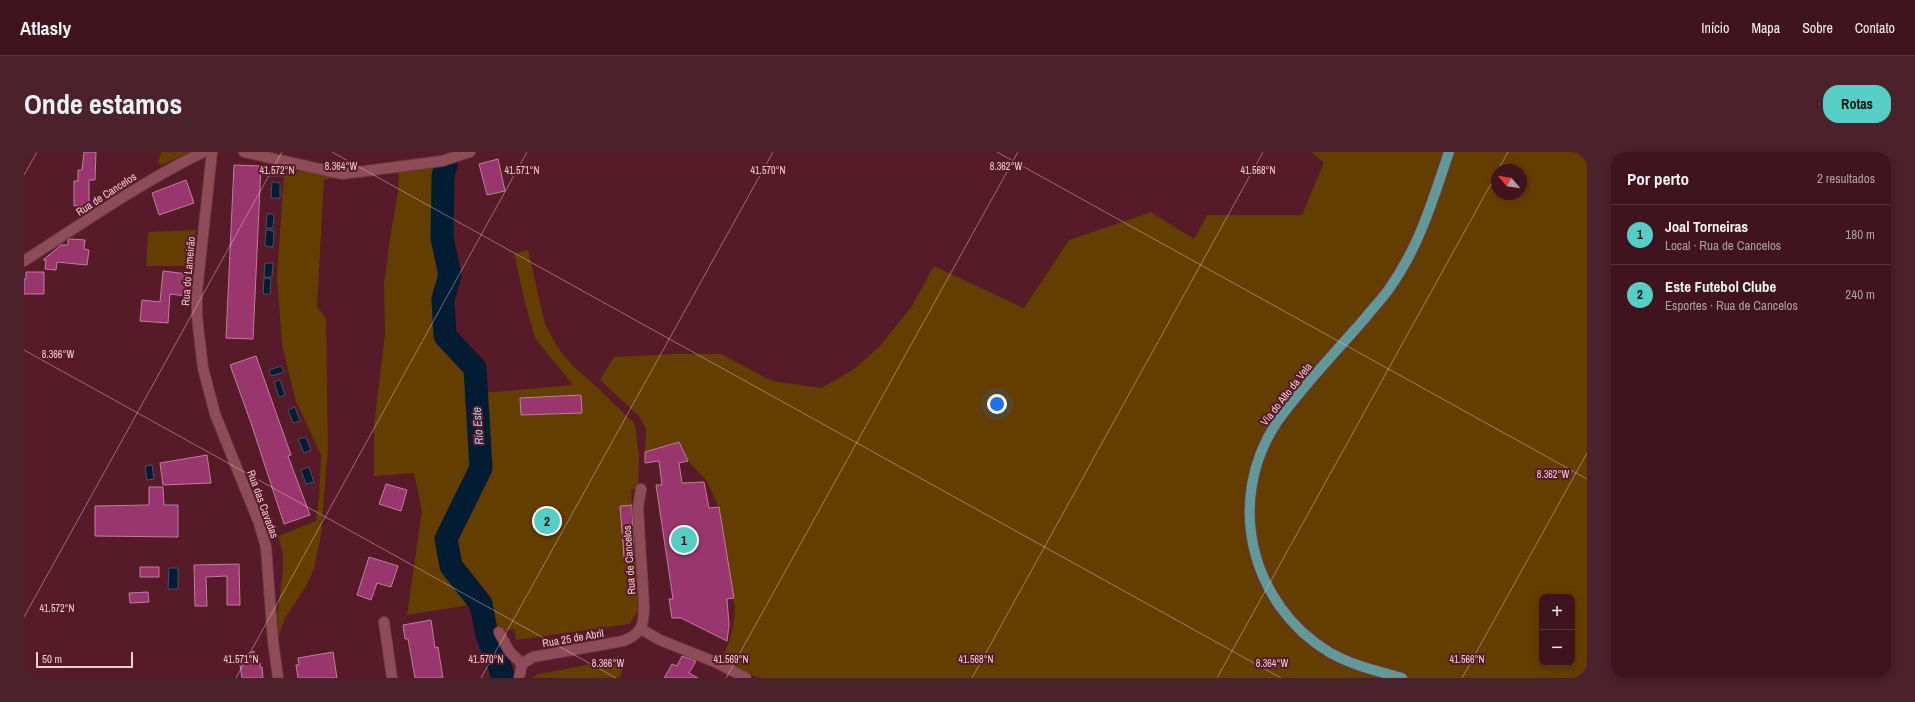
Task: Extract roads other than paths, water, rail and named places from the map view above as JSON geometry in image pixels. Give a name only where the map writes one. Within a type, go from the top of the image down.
[{"type":"main road","name":"Via do Alto da Vela","points":[[1402,678],[1343,660],[1329,652],[1296,627],[1275,601],[1263,577],[1254,553],[1249,521],[1249,503],[1256,467],[1268,437],[1277,423],[1309,382],[1388,291],[1411,254],[1427,218],[1449,152]]},
{"type":"street","name":"Rua de Cancelos","points":[[24,261],[118,199],[155,177],[203,152]]},
{"type":"street","name":"Rua do Lameirão","points":[[212,152],[199,266],[197,316],[203,368],[215,414]]},
{"type":"street","points":[[244,152],[342,174],[442,161],[470,152]]},
{"type":"street","name":"Rua das Cavadas","points":[[215,414],[266,547],[273,640],[278,678]]},
{"type":"street","name":"Rua de Cancelos","points":[[641,489],[638,508],[644,606],[644,618],[641,629]]},
{"type":"street","points":[[384,622],[392,678]]},
{"type":"street","points":[[641,629],[660,640],[715,662],[746,678]]},
{"type":"street","name":"Rua 25 de Abril","points":[[522,664],[533,657],[623,641],[633,637],[641,629]]},
{"type":"street","points":[[499,632],[509,651],[522,664],[519,678]]},
{"type":"water","points":[[268,168],[283,168],[283,176],[268,176]]},
{"type":"water","points":[[272,182],[280,183],[280,198],[271,198]]},
{"type":"water","points":[[267,214],[274,214],[273,228],[266,228]]},
{"type":"water","points":[[266,230],[274,231],[273,247],[265,246]]},
{"type":"water","points":[[265,263],[273,263],[272,277],[264,277]]},
{"type":"water","points":[[264,278],[271,279],[270,294],[263,294]]},
{"type":"water","points":[[281,366],[284,372],[271,376],[269,370]]},
{"type":"water","points":[[280,380],[285,395],[279,397],[274,382]]},
{"type":"water","points":[[295,407],[300,421],[293,423],[288,410]]},
{"type":"water","points":[[306,437],[311,450],[304,453],[298,439]]},
{"type":"water","points":[[152,465],[154,479],[147,480],[145,466]]},
{"type":"water","points":[[309,467],[314,482],[306,484],[301,470]]},
{"type":"water","points":[[169,568],[178,568],[178,589],[168,589]]},
{"type":"waterway","name":"Rio Este","points":[[446,165],[443,176],[442,238],[450,275],[443,299],[445,336],[475,368],[481,468],[446,539],[451,566],[481,604],[487,635],[504,678]]},
{"type":"place","name":"Este Futebol Clube","points":[[547,521]]},
{"type":"place","name":"Joal Torneiras","points":[[684,540]]}]
